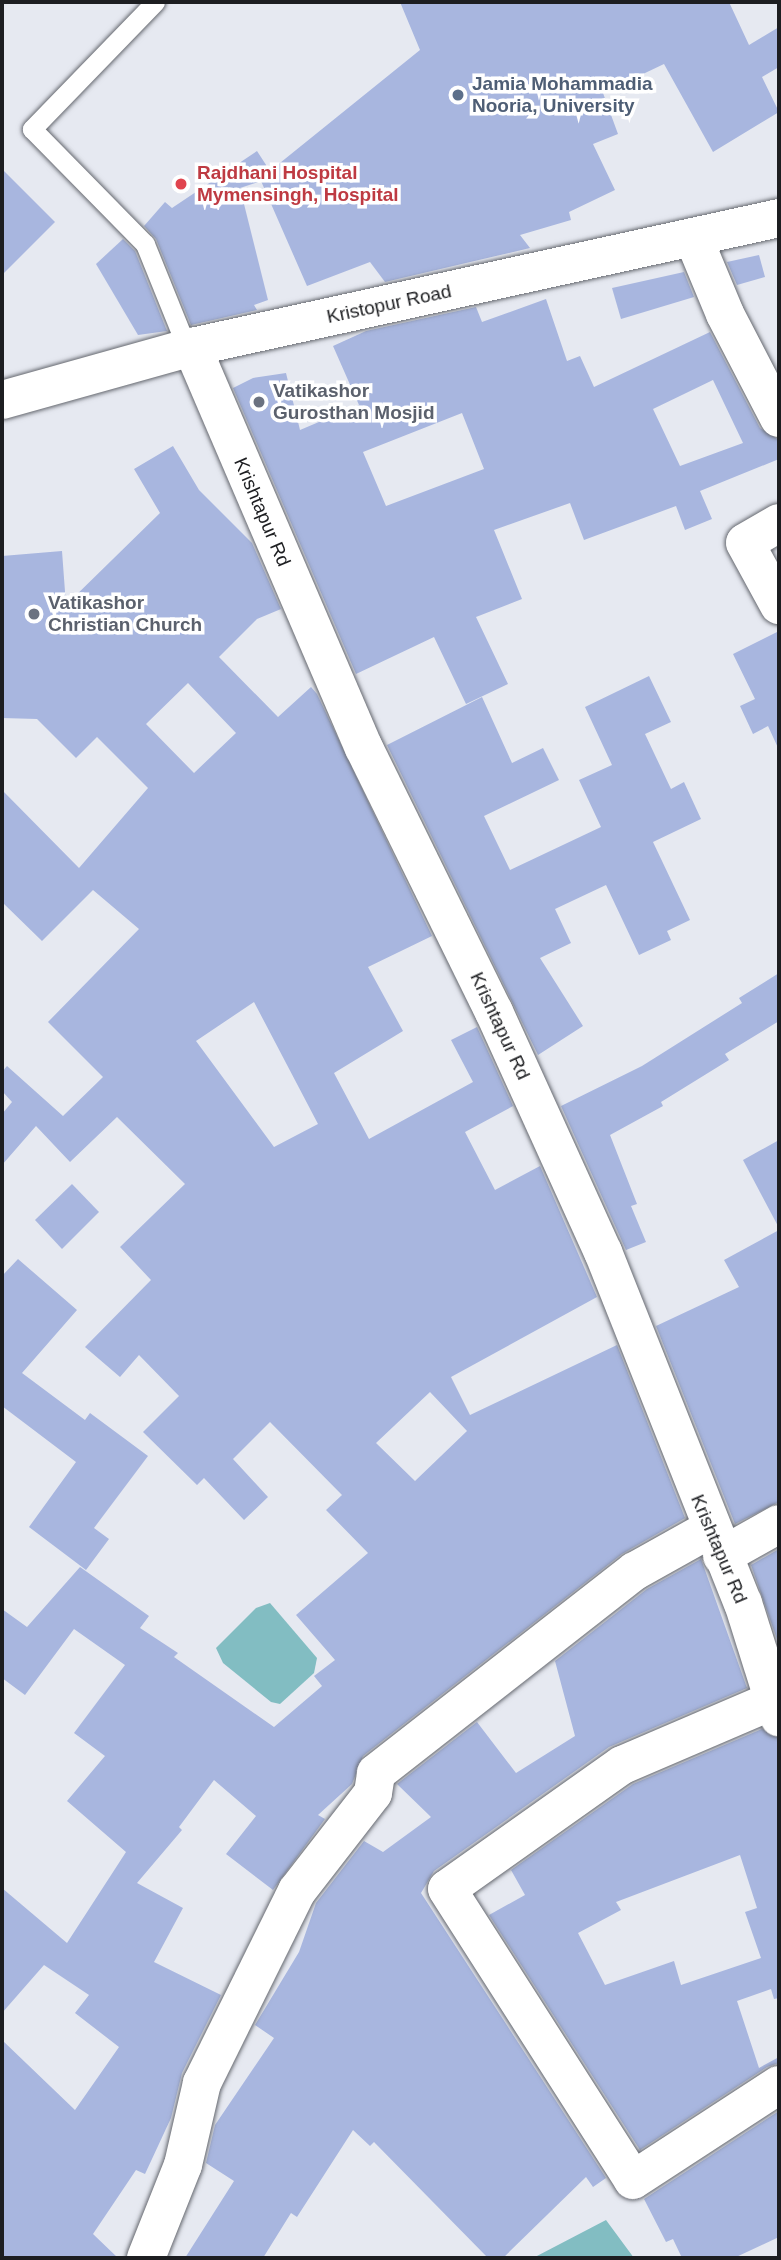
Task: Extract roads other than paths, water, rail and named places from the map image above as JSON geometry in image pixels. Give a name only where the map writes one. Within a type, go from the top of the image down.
[{"type":"street","name":"Kristopur Road","points":[[2,400],[190,348],[779,218]]},
{"type":"street","points":[[693,237],[725,314],[779,418]]},
{"type":"street","name":"Krishtapur Rd","points":[[190,348],[364,748],[494,1012],[603,1252],[716,1542],[743,1603],[777,1709]]},
{"type":"street","points":[[779,523],[745,543],[779,605]]},
{"type":"street","points":[[146,2258],[183,2165],[202,2083],[297,1891],[373,1793],[376,1773],[635,1571],[716,1542],[779,1524]]},
{"type":"street","points":[[777,1709],[622,1765],[447,1889],[633,2180],[779,2085]]},
{"type":"lane","points":[[155,2],[32,129],[145,244],[190,348]]},
{"type":"water","points":[[270,1603],[317,1658],[314,1673],[280,1704],[271,1702],[223,1663],[216,1648],[256,1608]]},
{"type":"water","points":[[606,2220],[634,2258],[533,2258],[535,2257]]},
{"type":"place","name":"Jamia Mohammadia Nooria, University","points":[[458,95]]},
{"type":"place","name":"Rajdhani Hospital Mymensingh, Hospital","points":[[181,184]]},
{"type":"place","name":"Vatikashor Gurosthan Mosjid","points":[[259,402]]},
{"type":"place","name":"Vatikashor Christian Church","points":[[34,614]]}]
